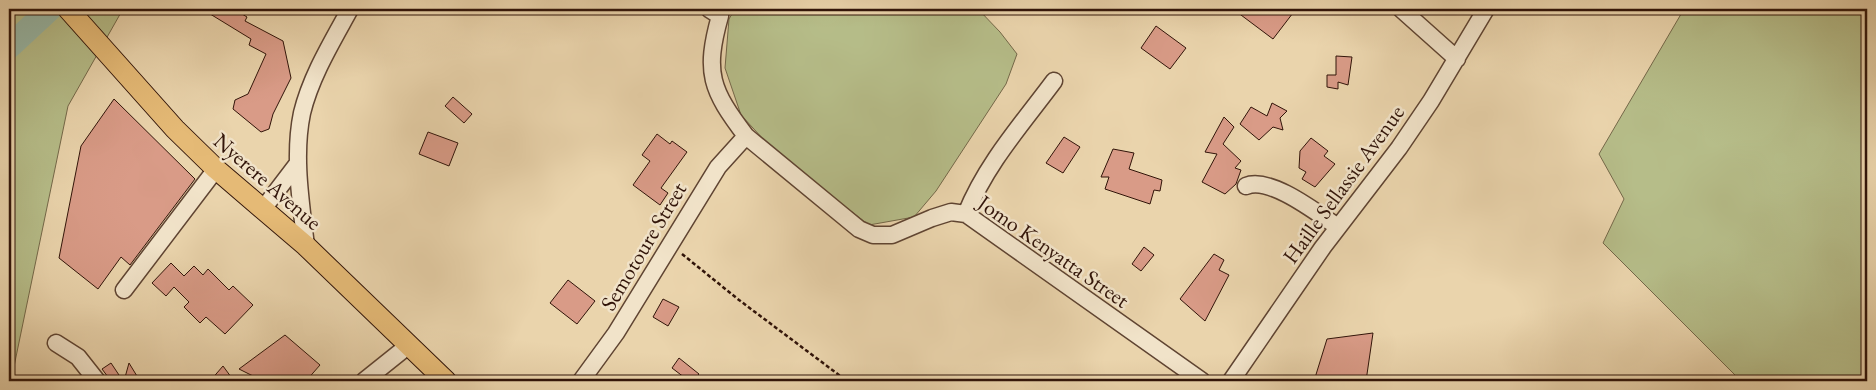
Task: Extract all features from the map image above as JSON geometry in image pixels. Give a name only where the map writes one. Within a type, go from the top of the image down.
[{"type":"main road","name":"Nyerere Avenue","points":[[68,9],[176,130],[216,169],[306,246],[446,381]]},
{"type":"street","points":[[306,246],[298,163],[302,113],[323,59],[350,9]]},
{"type":"street","points":[[1401,9],[1457,58]]},
{"type":"street","name":"Haille Sellassie Avenue","points":[[1231,381],[1338,227],[1399,148],[1486,9]]},
{"type":"street","name":"Jomo Kenyatta Street","points":[[717,11],[710,68],[715,90],[746,136],[859,229],[873,235],[892,235],[951,212],[966,214],[1202,381]]},
{"type":"street","points":[[966,214],[976,190],[993,162],[1054,81]]},
{"type":"street","name":"Semotoure Street","points":[[581,381],[616,333],[718,167],[746,136]]},
{"type":"street","points":[[263,209],[298,163]]},
{"type":"street","points":[[124,290],[216,169]]},
{"type":"street","points":[[1246,186],[1253,183],[1271,187],[1338,227]]},
{"type":"street","points":[[56,343],[78,356],[97,381]]},
{"type":"street","points":[[364,381],[409,345]]},
{"type":"path","points":[[671,245],[739,300],[847,381]]},
{"type":"green space","points":[[9,9],[123,9],[68,106],[11,381],[9,381]]},
{"type":"green space","points":[[735,9],[978,9],[1000,32],[1017,54],[1006,84],[936,191],[914,217],[869,225],[777,154],[741,115],[725,68],[729,19]]},
{"type":"green space","points":[[1684,9],[1867,9],[1867,381],[1741,381],[1603,243],[1624,199],[1599,154]]},
{"type":"building","points":[[202,9],[234,9],[247,17],[245,21],[283,41],[291,78],[273,114],[269,129],[261,132],[233,109],[235,100],[248,94],[266,54],[249,45],[251,39]]},
{"type":"building","points":[[1233,9],[1296,9],[1273,39]]},
{"type":"building","points":[[1156,26],[1186,48],[1170,69],[1141,48]]},
{"type":"building","points":[[1336,56],[1352,57],[1348,85],[1338,82],[1338,89],[1327,87],[1327,75],[1336,75]]},
{"type":"building","points":[[453,97],[472,114],[464,123],[445,106]]},
{"type":"building","points":[[114,99],[195,179],[130,265],[121,257],[98,289],[59,258],[81,146]]},
{"type":"building","points":[[1272,103],[1287,111],[1280,118],[1283,130],[1273,127],[1259,140],[1240,124],[1251,107],[1267,116]]},
{"type":"building","points":[[1224,117],[1234,127],[1223,144],[1241,161],[1235,168],[1241,170],[1236,184],[1225,194],[1202,182],[1217,154],[1205,152]]},
{"type":"building","points":[[428,132],[458,143],[449,166],[419,154]]},
{"type":"building","points":[[657,134],[670,144],[672,141],[687,152],[661,188],[668,193],[660,205],[633,185],[650,161],[642,155]]},
{"type":"building","points":[[1064,137],[1080,147],[1063,173],[1046,163]]},
{"type":"building","points":[[1311,138],[1328,151],[1324,156],[1335,164],[1315,187],[1302,179],[1306,172],[1299,168],[1300,151]]},
{"type":"building","points":[[1113,149],[1134,153],[1129,169],[1162,180],[1160,191],[1154,190],[1150,204],[1105,189],[1109,177],[1101,177]]},
{"type":"building","points":[[1144,247],[1154,255],[1141,271],[1132,264]]},
{"type":"building","points":[[1214,254],[1224,260],[1219,270],[1229,275],[1205,321],[1180,299]]},
{"type":"building","points":[[171,263],[184,276],[194,266],[203,275],[208,269],[229,290],[233,286],[253,305],[225,334],[206,317],[200,323],[184,307],[189,302],[174,287],[166,296],[152,283]]},
{"type":"building","points":[[568,280],[595,301],[577,324],[550,303]]},
{"type":"building","points":[[663,299],[679,307],[668,326],[653,317]]},
{"type":"building","points":[[1373,333],[1366,381],[1314,381],[1327,339]]},
{"type":"building","points":[[285,335],[320,365],[306,381],[263,381],[239,369]]},
{"type":"building","points":[[679,358],[699,374],[693,381],[689,381],[672,368]]},
{"type":"building","points":[[111,363],[123,381],[111,381],[102,369]]},
{"type":"building","points":[[129,363],[140,381],[124,381]]},
{"type":"building","points":[[223,366],[234,381],[210,381]]},
{"type":"waterway","points":[[9,47],[50,9]]}]
